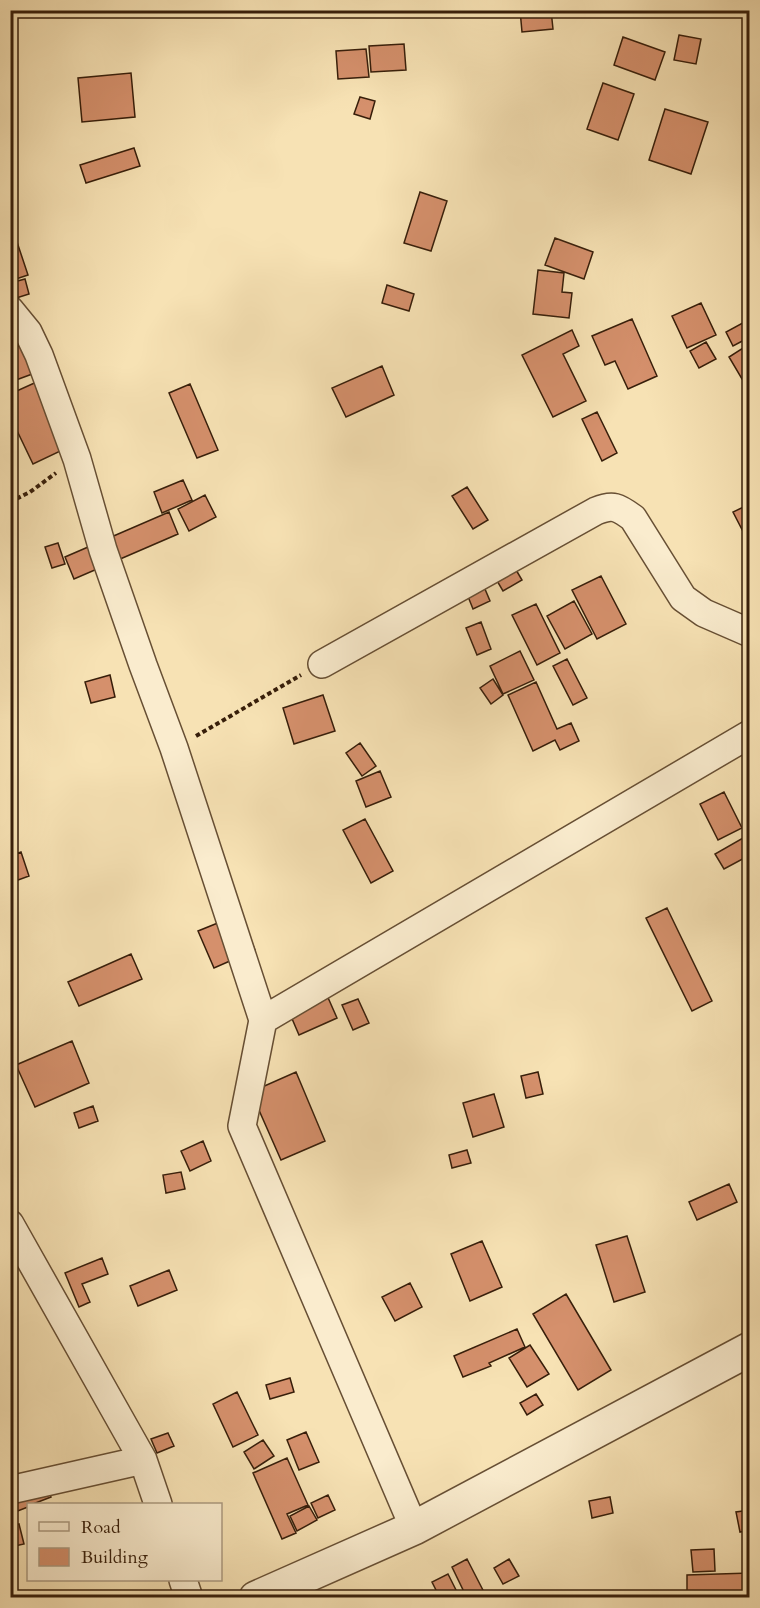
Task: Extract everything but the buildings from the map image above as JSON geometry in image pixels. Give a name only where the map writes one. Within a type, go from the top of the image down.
[{"type":"street","points":[[10,310],[28,332],[39,355],[77,459],[103,550],[174,748],[263,1020],[242,1126],[414,1528]]},
{"type":"street","points":[[322,664],[596,511],[609,506],[622,510],[633,518],[683,598],[704,613],[750,633]]},
{"type":"street","points":[[263,1020],[750,734]]},
{"type":"street","points":[[10,1224],[143,1460],[158,1503]]},
{"type":"street","points":[[256,1598],[414,1528],[750,1349]]},
{"type":"street","points":[[10,1490],[143,1460]]},
{"type":"street","points":[[183,1581],[189,1598]]},
{"type":"path","points":[[10,502],[30,492],[77,459]]},
{"type":"path","points":[[174,748],[322,664]]}]
